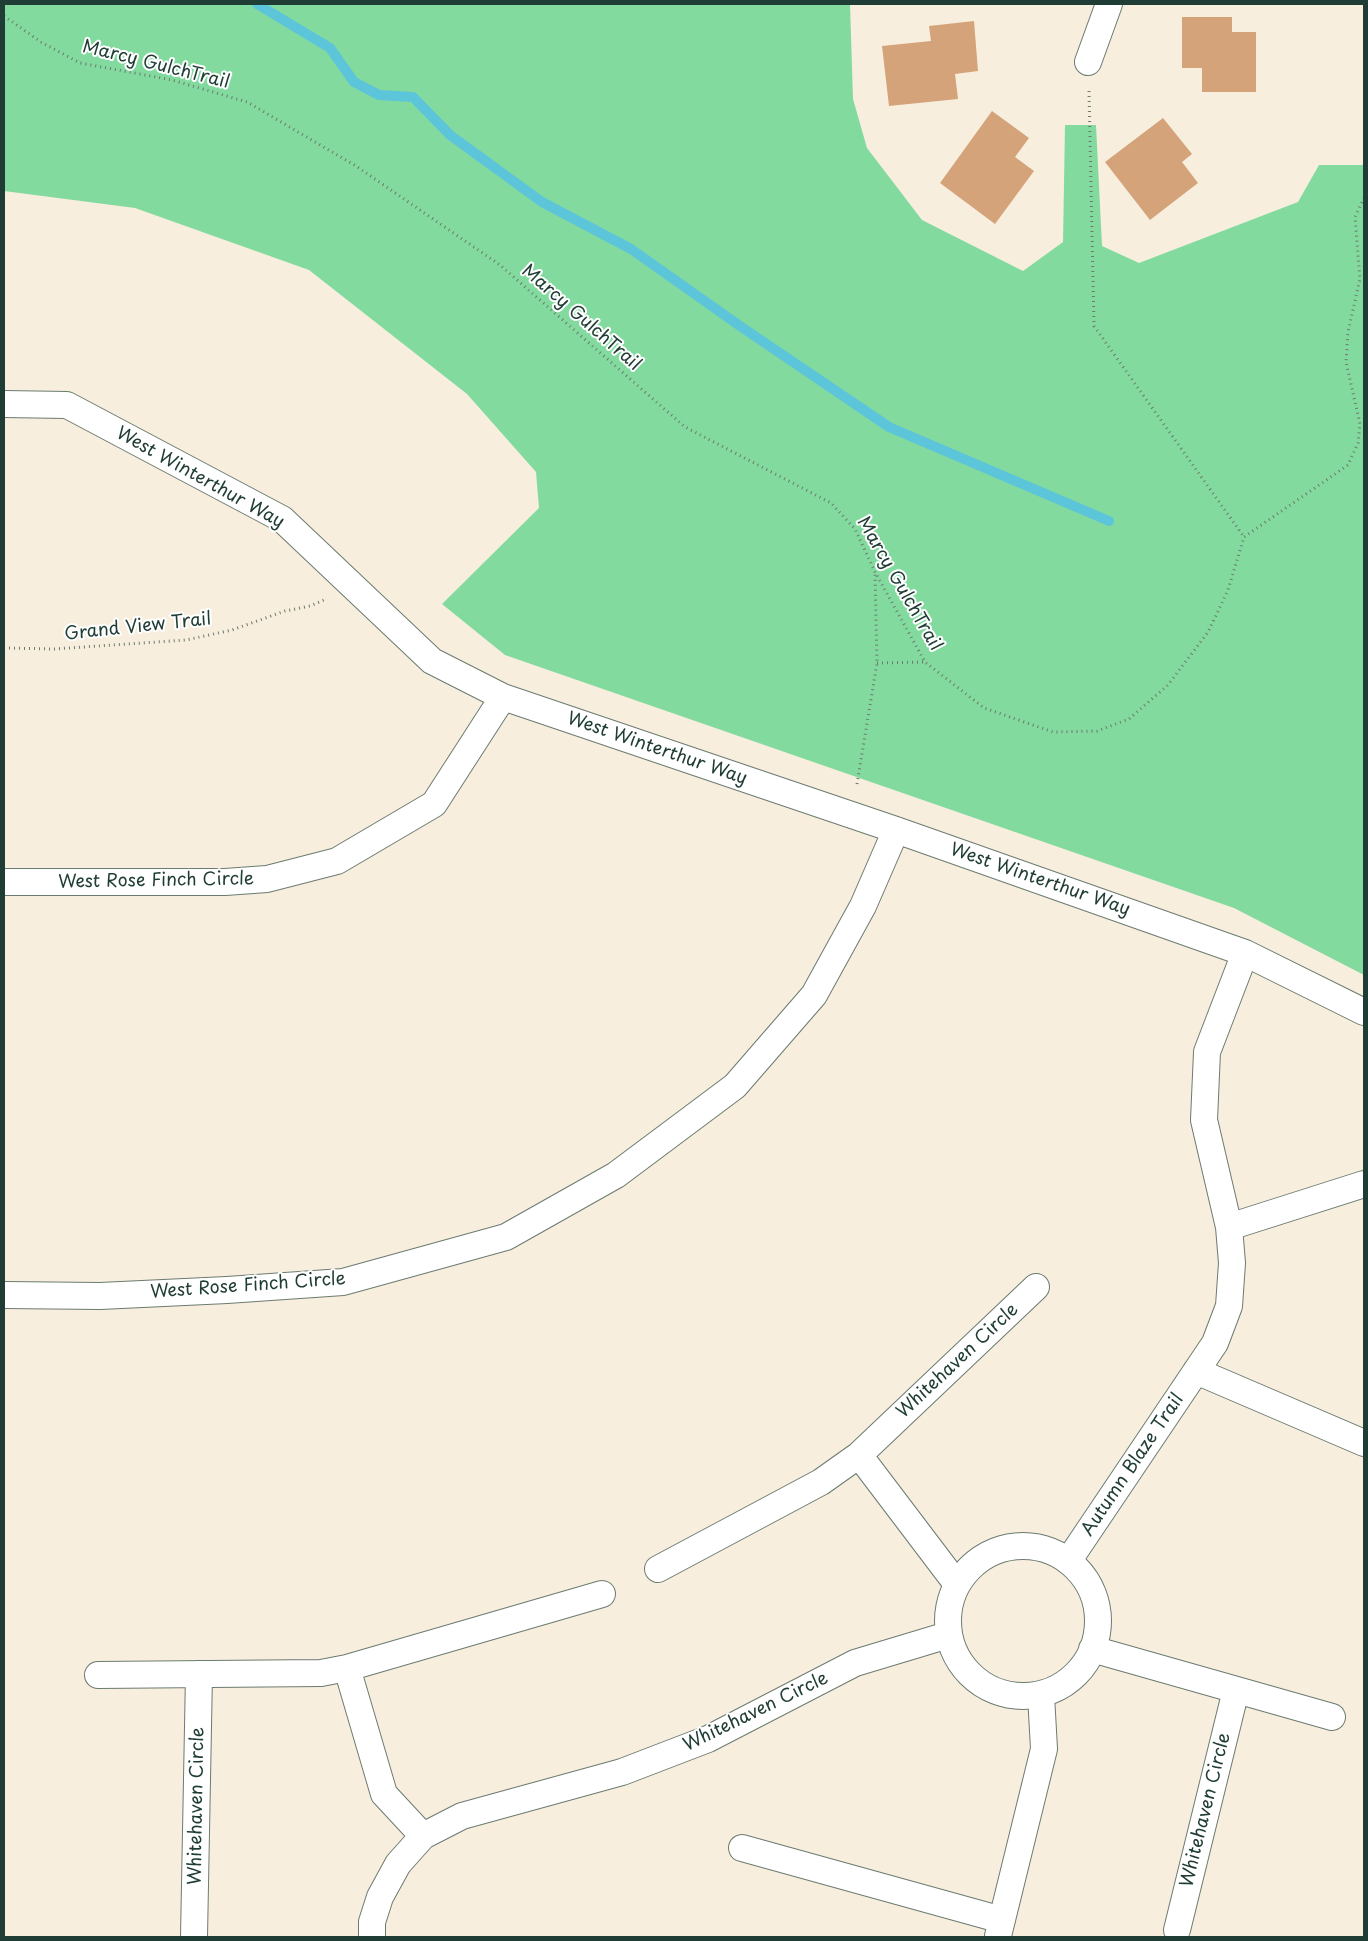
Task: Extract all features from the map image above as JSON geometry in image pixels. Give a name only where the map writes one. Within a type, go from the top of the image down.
[{"type":"street","points":[[1088,62],[1109,4]]},
{"type":"street","name":"West Winterthur Way","points":[[4,404],[67,405],[282,519],[432,661],[503,697],[852,814],[1245,953],[1364,1012]]},
{"type":"street","name":"West Rose Finch Circle","points":[[4,882],[225,882],[268,879],[337,861],[434,804],[503,697]]},
{"type":"street","name":"West Rose Finch Circle","points":[[4,1295],[110,1295],[227,1290],[343,1282],[506,1237],[616,1175],[734,1086],[814,995],[863,906],[896,830]]},
{"type":"street","name":"Autumn Blaze Trail","points":[[1069,1560],[1215,1343],[1229,1306],[1232,1263],[1229,1227],[1204,1120],[1207,1052],[1245,953]]},
{"type":"street","points":[[1229,1227],[1364,1184]]},
{"type":"street","name":"Whitehaven Circle","points":[[658,1569],[821,1482],[859,1455],[1036,1287]]},
{"type":"street","points":[[1196,1371],[1364,1442]]},
{"type":"street","points":[[859,1455],[956,1583]]},
{"type":"street","points":[[1020,1545],[1048,1548],[1069,1560],[1091,1585],[1100,1624],[1088,1660],[1059,1688],[1041,1695],[1010,1696],[982,1685],[956,1657],[948,1635],[947,1620],[956,1583],[983,1556],[1020,1545]]},
{"type":"street","points":[[98,1675],[321,1673],[347,1668],[602,1594]]},
{"type":"street","name":"Whitehaven Circle","points":[[372,1937],[372,1922],[380,1897],[398,1864],[423,1836],[462,1816],[622,1772],[708,1739],[855,1663],[948,1635]]},
{"type":"street","points":[[1092,1649],[1332,1717]]},
{"type":"street","points":[[347,1668],[384,1794],[423,1836]]},
{"type":"street","name":"Whitehaven Circle","points":[[194,1937],[199,1674]]},
{"type":"street","name":"Whitehaven Circle","points":[[1177,1930],[1236,1690]]},
{"type":"street","points":[[742,1848],[1000,1929],[1044,1748],[1041,1695]]},
{"type":"path","name":"Marcy GulchTrail","points":[[4,16],[41,42],[80,63],[172,80],[248,102],[356,166],[500,265],[685,427],[831,503],[855,529],[875,572],[925,662],[984,708],[1053,732],[1097,731],[1129,719],[1168,685],[1208,632],[1228,590],[1244,537]]},
{"type":"path","points":[[1088,62],[1094,326],[1244,537],[1348,465],[1358,443],[1360,424],[1346,362],[1348,332],[1360,279],[1355,217],[1364,198]]},
{"type":"path","points":[[852,814],[877,663],[875,572]]},
{"type":"path","name":"Grand View Trail","points":[[4,648],[54,649],[186,640],[232,630],[285,611],[310,606],[330,597]]},
{"type":"path","points":[[877,663],[925,662]]},
{"type":"green space","points":[[4,4],[850,4],[853,99],[867,148],[922,220],[1023,271],[1063,242],[1065,125],[1096,125],[1102,246],[1139,263],[1298,202],[1319,165],[1364,165],[1364,975],[1234,908],[505,655],[442,604],[539,508],[536,472],[467,394],[309,270],[135,208],[4,191]]},
{"type":"building","points":[[1182,17],[1232,17],[1232,32],[1256,32],[1256,92],[1202,92],[1202,68],[1182,68]]},
{"type":"building","points":[[974,21],[978,71],[955,74],[958,99],[889,106],[882,46],[931,41],[929,26]]},
{"type":"building","points":[[992,111],[1029,138],[1015,157],[1034,171],[995,224],[940,183]]},
{"type":"building","points":[[1163,118],[1192,154],[1182,162],[1198,183],[1150,220],[1105,162]]},
{"type":"waterway","points":[[257,4],[330,48],[354,82],[379,95],[413,97],[450,135],[542,202],[631,249],[889,427],[1109,521]]}]
